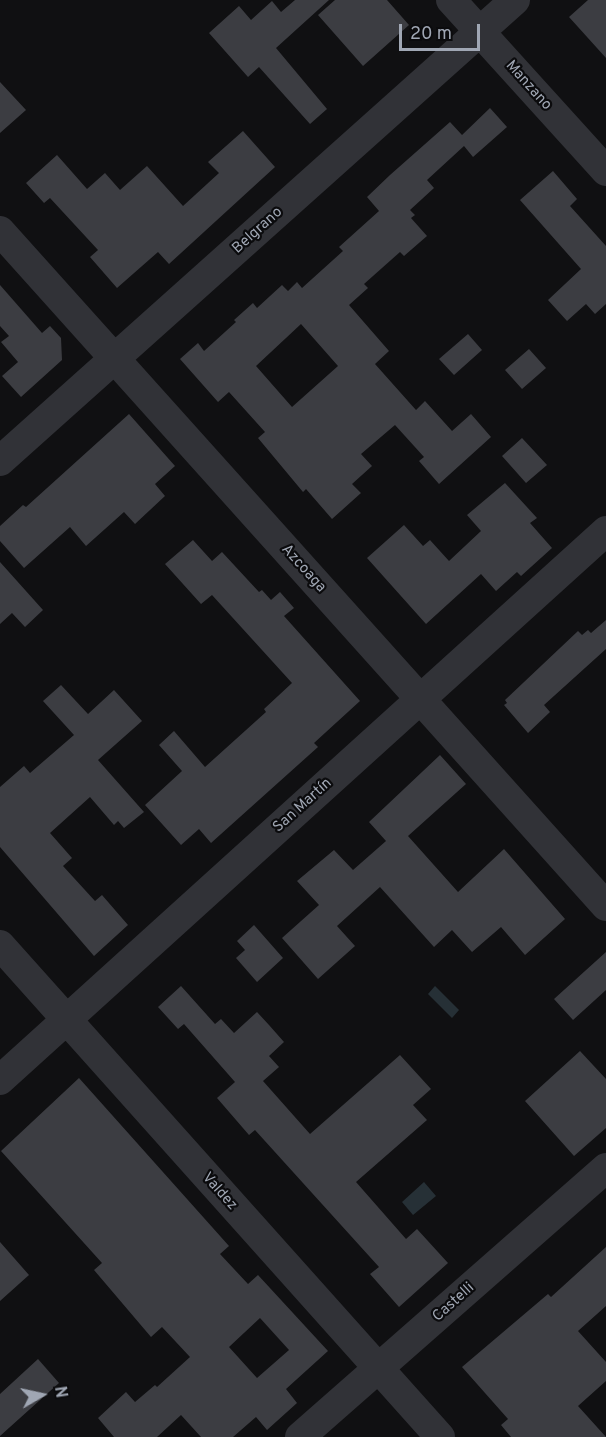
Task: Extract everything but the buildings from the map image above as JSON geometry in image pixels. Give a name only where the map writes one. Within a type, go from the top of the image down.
[{"type":"street","name":"Manzano","points":[[451,0],[606,171]]},
{"type":"street","name":"Belgrano","points":[[0,461],[514,0]]},
{"type":"street","name":"Azcoaga","points":[[0,231],[606,906]]},
{"type":"street","name":"San Martín","points":[[0,1080],[606,531]]},
{"type":"street","name":"Valdez","points":[[0,945],[440,1437]]},
{"type":"street","name":"Castelli","points":[[300,1437],[379,1370],[606,1168]]},
{"type":"shaded area","points":[[435,986],[459,1010],[452,1018],[428,994]]},
{"type":"shaded area","points":[[424,1182],[436,1196],[413,1215],[402,1202]]}]
